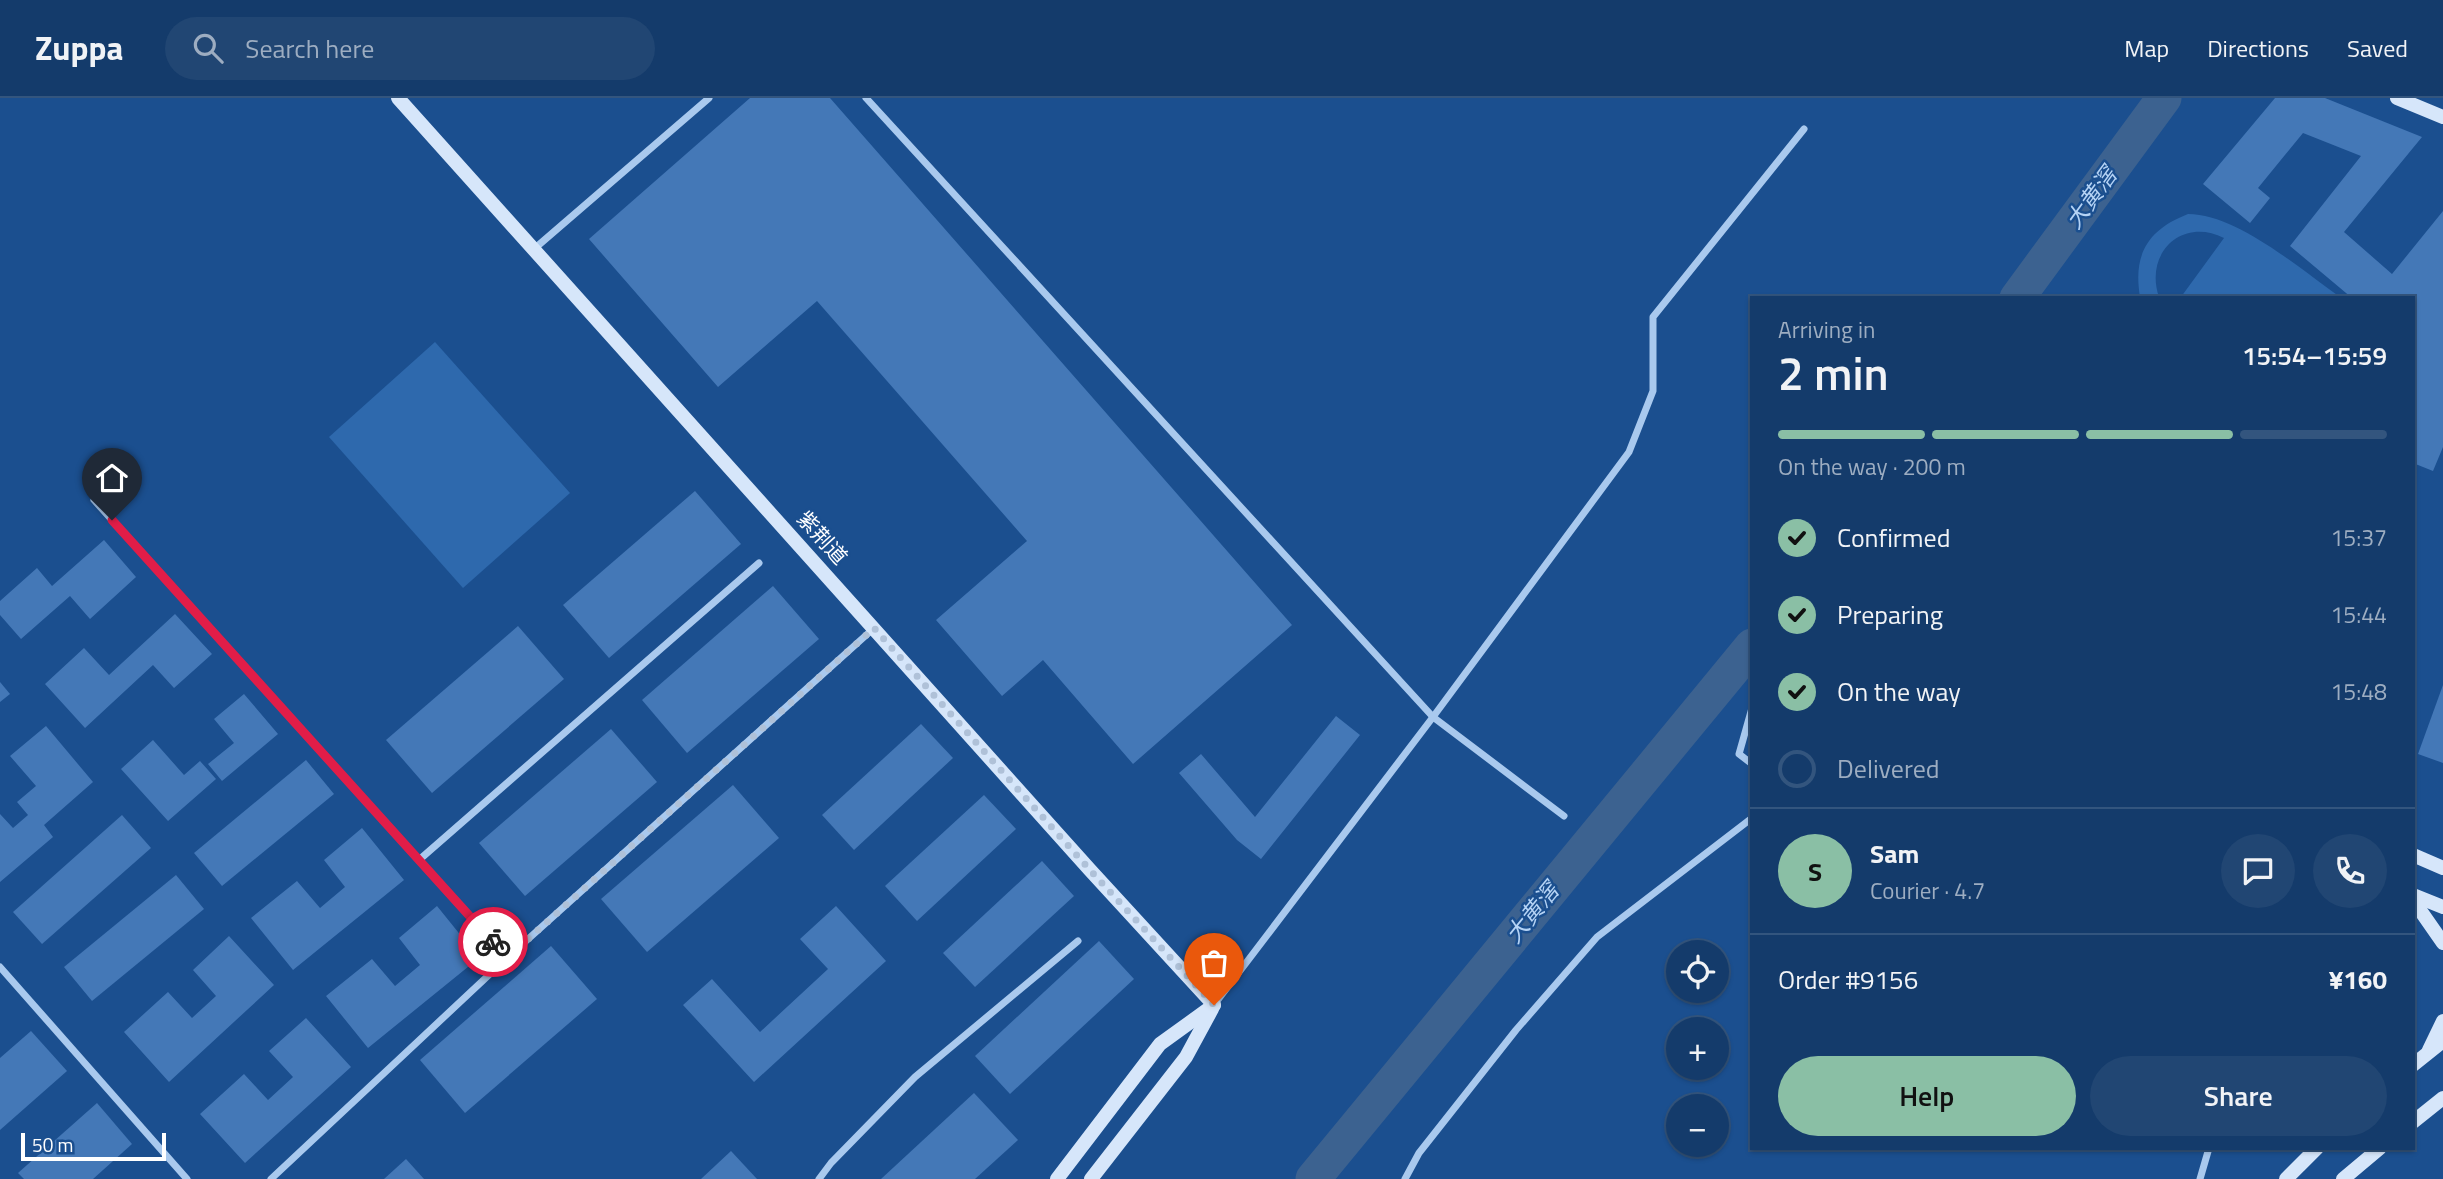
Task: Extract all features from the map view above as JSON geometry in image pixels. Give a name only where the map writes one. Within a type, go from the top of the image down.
[{"type":"street","name":"紫荆道","points":[[398,98],[1214,1005]]},
{"type":"street","points":[[534,249],[709,98]]},
{"type":"street","points":[[866,98],[1433,717],[1564,816]]},
{"type":"street","points":[[2397,98],[2443,117]]},
{"type":"street","points":[[1091,1179],[1186,1057],[1214,1005],[1433,717],[1629,452],[1653,390],[1653,317],[1804,129]]},
{"type":"street","points":[[94,500],[507,958]]},
{"type":"street","points":[[419,860],[759,563]]},
{"type":"street","points":[[271,1179],[507,958],[874,628]]},
{"type":"street","points":[[1750,715],[1739,754],[1750,762]]},
{"type":"street","points":[[1405,1179],[1419,1153],[1516,1030],[1597,937],[1750,820]]},
{"type":"street","points":[[2415,856],[2443,868]]},
{"type":"street","points":[[2415,899],[2443,907]]},
{"type":"street","points":[[2415,901],[2443,943]]},
{"type":"street","points":[[819,1179],[831,1163],[915,1077],[1077,941]]},
{"type":"street","points":[[0,967],[187,1179]]},
{"type":"street","points":[[1057,1179],[1160,1044],[1214,1005]]},
{"type":"street","points":[[2427,1054],[2443,1021]]},
{"type":"street","points":[[2415,1063],[2443,1041]]},
{"type":"street","points":[[2415,1120],[2443,1098]]},
{"type":"street","points":[[2200,1179],[2208,1150]]},
{"type":"street","points":[[2286,1179],[2314,1150]]},
{"type":"street","points":[[2343,1179],[2378,1150]]},
{"type":"shaded area","points":[[2188,214],[2207,216],[2227,223],[2287,258],[2339,296],[2182,296],[2224,238],[2194,232],[2170,243],[2162,253],[2157,266],[2159,296],[2140,296],[2138,282],[2141,256],[2153,236],[2174,220]]},
{"type":"shaded area","points":[[435,342],[570,493],[463,588],[329,437]]},
{"type":"building","points":[[750,98],[830,98],[1292,625],[1133,764],[1043,660],[1002,696],[936,620],[1027,541],[817,301],[718,387],[589,239]]},
{"type":"building","points":[[2275,98],[2325,98],[2422,137],[2344,232],[2392,274],[2443,211],[2443,447],[2433,471],[2415,464],[2415,296],[2350,296],[2290,246],[2361,156],[2303,133],[2258,188],[2270,198],[2250,223],[2203,184]]},
{"type":"building","points":[[695,491],[741,544],[609,658],[563,605]]},
{"type":"building","points":[[104,540],[136,577],[90,619],[70,596],[21,639],[0,615],[0,601],[37,568],[52,586]]},
{"type":"building","points":[[773,586],[819,639],[687,753],[642,700]]},
{"type":"building","points":[[175,614],[212,654],[174,688],[153,665],[85,728],[45,684],[84,648],[109,675]]},
{"type":"building","points":[[518,626],[564,679],[432,793],[386,740]]},
{"type":"building","points":[[0,682],[10,694],[0,702]]},
{"type":"building","points":[[2443,685],[2443,763],[2418,754]]},
{"type":"building","points":[[244,694],[278,734],[222,781],[208,764],[234,743],[214,719]]},
{"type":"building","points":[[1336,716],[1360,735],[1261,859],[1237,840],[1179,773],[1201,754],[1255,817]]},
{"type":"building","points":[[921,724],[953,758],[854,850],[822,815]]},
{"type":"building","points":[[46,726],[93,782],[44,825],[53,837],[0,882],[0,814],[13,828],[28,815],[17,802],[36,786],[10,756]]},
{"type":"building","points":[[611,729],[657,782],[525,896],[479,843]]},
{"type":"building","points":[[153,740],[184,775],[200,761],[216,779],[168,821],[121,769]]},
{"type":"building","points":[[306,760],[334,794],[222,886],[194,853]]},
{"type":"building","points":[[733,785],[779,838],[647,952],[601,899]]},
{"type":"building","points":[[984,795],[1016,829],[917,921],[885,886]]},
{"type":"building","points":[[122,815],[151,848],[42,944],[13,912]]},
{"type":"building","points":[[362,828],[404,880],[293,970],[251,918],[297,881],[320,908],[345,887],[324,860]]},
{"type":"building","points":[[1042,861],[1074,896],[975,987],[943,953]]},
{"type":"building","points":[[176,875],[204,909],[92,1001],[64,967]]},
{"type":"building","points":[[437,906],[479,958],[368,1048],[326,996],[372,959],[395,986],[420,965],[399,938]]},
{"type":"building","points":[[836,906],[886,961],[754,1082],[683,1005],[712,979],[760,1032],[828,969],[800,939]]},
{"type":"building","points":[[229,936],[274,985],[169,1082],[124,1032],[168,992],[192,1018],[216,996],[193,970]]},
{"type":"building","points":[[1099,941],[1134,979],[1010,1094],[975,1056]]},
{"type":"building","points":[[551,946],[597,999],[465,1113],[420,1060]]},
{"type":"building","points":[[306,1018],[351,1067],[245,1163],[200,1114],[244,1074],[268,1100],[293,1077],[269,1051]]},
{"type":"building","points":[[31,1031],[67,1071],[0,1130],[0,1058]]},
{"type":"building","points":[[974,1093],[1018,1140],[975,1179],[881,1179]]},
{"type":"building","points":[[97,1103],[132,1144],[93,1179],[24,1179],[18,1173]]},
{"type":"building","points":[[731,1151],[757,1179],[701,1179]]},
{"type":"building","points":[[406,1159],[424,1179],[384,1179]]},
{"type":"waterway","name":"大黄滘","points":[[2018,296],[2164,98]]},
{"type":"waterway","name":"大黄滘","points":[[1313,1179],[1750,648]]},
{"type":"way so far","points":[[493,942],[507,958],[874,628],[1214,1005]]},
{"type":"route","points":[[112,520],[493,942]]}]
